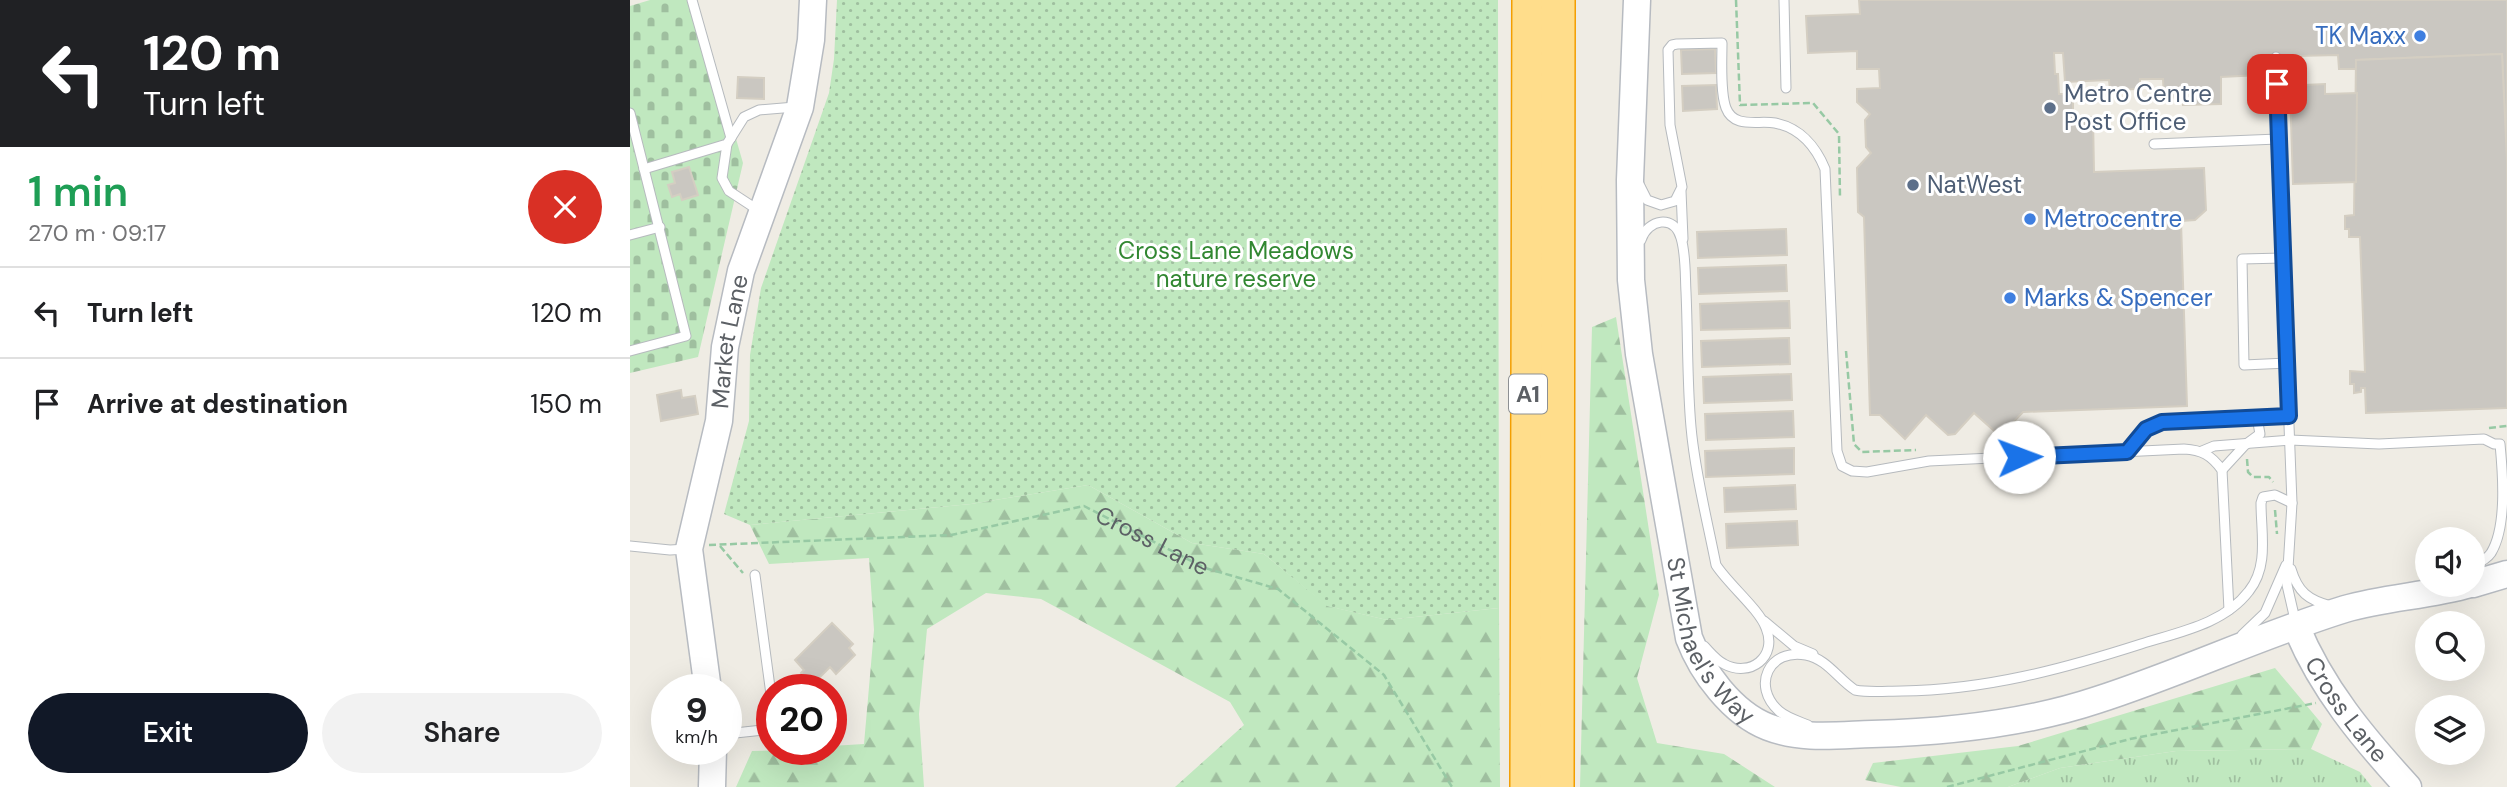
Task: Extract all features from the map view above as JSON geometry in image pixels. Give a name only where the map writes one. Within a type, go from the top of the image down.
[{"type":"highway","name":"A1","points":[[1527,787],[1529,0]]},
{"type":"highway","name":"A1","points":[[1557,787],[1558,0]]},
{"type":"street","name":"Market Lane","points":[[707,674],[697,547],[719,421],[725,347],[741,271],[800,107],[811,40],[813,0]]},
{"type":"street","name":"St Michael's Way","points":[[1637,0],[1630,180],[1631,280],[1639,354],[1685,622],[1695,653],[1714,682],[1737,708],[1767,727],[1809,736],[1903,734],[1985,725],[2096,701],[2347,608],[2415,595]]},
{"type":"street","name":"St Michael's Way","points":[[2485,580],[2507,574]]},
{"type":"street","name":"Cross Lane","points":[[2296,626],[2309,657],[2334,697],[2408,787]]},
{"type":"street","points":[[712,787],[713,765]]},
{"type":"lane","points":[[692,0],[729,141]]},
{"type":"lane","points":[[1784,0],[1786,89]]},
{"type":"lane","points":[[2292,503],[2275,495],[2266,495],[2261,500],[2262,551],[2258,576],[2250,589],[2229,610],[2214,620],[2059,670],[1974,686],[1865,692],[1846,685],[1822,659],[1794,646],[1760,618],[1725,580],[1716,565],[1691,429],[1681,177],[1670,125],[1668,50],[1672,45],[1722,43],[1724,100],[1731,116],[1746,122],[1775,123],[1793,129],[1809,143],[1825,169],[1837,451],[1846,469],[1867,472],[1929,461],[2202,451],[2214,446],[2290,440],[2379,444],[2484,439],[2504,443],[2506,499],[2499,539],[2490,555],[2485,558]]},
{"type":"lane","points":[[2276,57],[2292,503],[2288,593],[2296,626]]},
{"type":"lane","points":[[762,213],[729,191],[722,178],[729,141],[744,117],[759,110],[800,107]]},
{"type":"lane","points":[[630,113],[632,130],[645,169],[686,336],[630,351]]},
{"type":"lane","points":[[1632,119],[1638,181],[1647,200],[1661,205],[1675,201],[1681,191]]},
{"type":"lane","points":[[2154,144],[2278,139]]},
{"type":"lane","points":[[645,169],[729,141]]},
{"type":"lane","points":[[1631,280],[1644,232],[1651,225],[1665,221],[1676,226],[1684,248]]},
{"type":"lane","points":[[630,235],[660,227]]},
{"type":"lane","points":[[2283,258],[2242,259],[2244,365],[2287,363]]},
{"type":"lane","points":[[2127,452],[2153,424],[2289,416]]},
{"type":"lane","points":[[2222,470],[2245,445],[2260,434],[2258,423],[2252,418]]},
{"type":"lane","points":[[2202,451],[2213,457],[2222,470],[2229,610]]},
{"type":"lane","points":[[630,546],[670,550],[697,547]]},
{"type":"lane","points":[[2288,561],[2295,583],[2302,593],[2313,601],[2347,608]]},
{"type":"lane","points":[[2222,654],[2265,613],[2288,561]]},
{"type":"lane","points":[[1678,572],[1704,645],[1723,664],[1733,668],[1758,665],[1769,651],[1768,634],[1760,618]]},
{"type":"lane","points":[[755,575],[768,674]]},
{"type":"lane","points":[[2409,596],[2415,593]]},
{"type":"lane","points":[[1831,668],[1806,655],[1786,656],[1772,664],[1765,678],[1768,695],[1780,712],[1837,736]]},
{"type":"path","points":[[1737,0],[1740,105],[1813,103],[1839,134],[1840,200]]},
{"type":"path","points":[[1846,348],[1854,444],[1862,452],[1916,450]]},
{"type":"path","points":[[2477,428],[2507,426]]},
{"type":"path","name":"Cross Lane","points":[[697,547],[951,535],[1084,506],[1205,568],[1278,589],[1384,675],[1452,787]]},
{"type":"path","points":[[719,545],[738,568]]},
{"type":"path","points":[[1947,787],[2130,740],[2321,702],[2334,697]]},
{"type":"green space","points":[[650,0],[696,0],[743,163],[698,357],[630,373],[630,6]]},
{"type":"green space","name":"Cross Lane Meadows nature reserve","points":[[837,0],[1498,0],[1499,608],[1387,620],[1327,606],[1264,554],[1192,543],[1088,485],[971,504],[750,525],[724,514],[749,421],[750,355],[761,288],[829,93]]},
{"type":"green space","points":[[1616,317],[1659,595],[1637,678],[1657,743],[1724,754],[1775,787],[1580,787],[1592,327]]},
{"type":"green space","points":[[1088,485],[1192,543],[1264,554],[1328,606],[1387,620],[1499,608],[1500,787],[1175,787],[1244,725],[1230,702],[1041,599],[986,593],[927,629],[919,714],[924,787],[736,787],[752,751],[756,751],[756,765],[847,765],[847,745],[864,744],[874,630],[869,558],[769,564],[750,525],[971,504]]},
{"type":"green space","points":[[2275,668],[2322,724],[2311,749],[2176,751],[2060,768],[2008,787],[1901,787],[1865,780],[1873,763],[2018,746]]},
{"type":"green space","points":[[2311,749],[2360,772],[2372,787],[2008,787],[2060,768],[2176,751]]},
{"type":"building","name":"Metrocentre","points":[[1859,0],[2507,0],[2507,160],[2502,54],[2356,60],[2356,69],[2339,69],[2338,55],[2260,57],[2260,75],[2221,77],[2221,104],[2183,105],[2183,97],[2164,98],[2163,79],[2140,79],[2140,89],[2110,90],[2109,80],[2065,82],[2063,53],[2054,53],[2059,94],[2073,94],[2073,117],[2093,117],[2094,172],[2204,168],[2206,210],[2195,220],[2181,221],[2187,406],[2023,412],[2000,436],[1974,413],[1955,434],[1948,435],[1926,415],[1905,439],[1880,415],[1870,415],[1864,217],[1858,212],[1857,168],[1871,153],[1866,147],[1865,120],[1870,114],[1857,102],[1857,89],[1880,88],[1879,69],[1857,69],[1857,51],[1808,53],[1806,16],[1860,14]]},
{"type":"building","points":[[1715,49],[1716,73],[1682,74],[1681,50]]},
{"type":"building","points":[[2502,54],[2507,160],[2507,408],[2366,413],[2365,388],[2354,393],[2354,384],[2350,384],[2350,371],[2365,372],[2360,237],[2349,237],[2349,229],[2345,229],[2345,216],[2354,215],[2356,60]]},
{"type":"building","points":[[738,77],[764,78],[764,99],[737,98]]},
{"type":"building","points":[[2293,77],[2299,77],[2303,85],[2325,84],[2325,94],[2357,93],[2356,182],[2293,184],[2290,90],[2294,89]]},
{"type":"building","points":[[1716,85],[1717,109],[1683,111],[1682,86]]},
{"type":"building","points":[[689,167],[698,195],[682,200],[680,194],[672,197],[668,185],[675,183],[672,172]]},
{"type":"building","points":[[1786,229],[1787,255],[1698,258],[1697,232]]},
{"type":"building","points":[[1786,265],[1787,291],[1699,294],[1698,268]]},
{"type":"building","points":[[1789,301],[1790,328],[1701,330],[1700,304]]},
{"type":"building","points":[[1789,338],[1790,364],[1702,367],[1701,341]]},
{"type":"building","points":[[1791,374],[1792,400],[1704,403],[1703,377]]},
{"type":"building","points":[[681,390],[682,398],[695,396],[698,414],[661,421],[657,395]]},
{"type":"building","points":[[1793,411],[1794,437],[1706,440],[1705,414]]},
{"type":"building","points":[[1794,448],[1794,474],[1706,477],[1705,451]]},
{"type":"building","points":[[1795,485],[1796,509],[1725,512],[1724,488]]},
{"type":"building","points":[[1797,521],[1798,545],[1727,548],[1726,524]]},
{"type":"building","points":[[832,623],[853,644],[849,648],[855,655],[836,674],[830,667],[823,674],[802,674],[804,670],[795,660]]},
{"type":"place","name":"TK Maxx","points":[[2420,36]]},
{"type":"place","name":"Metro Centre Post Office","points":[[2050,108]]},
{"type":"place","name":"NatWest","points":[[1913,185]]},
{"type":"place","name":"Metrocentre","points":[[2030,219]]},
{"type":"place","name":"Marks & Spencer","points":[[2010,298]]},
{"type":"route","points":[[2019,457],[2127,452],[2146,429],[2162,422],[2289,416],[2277,84]]}]
